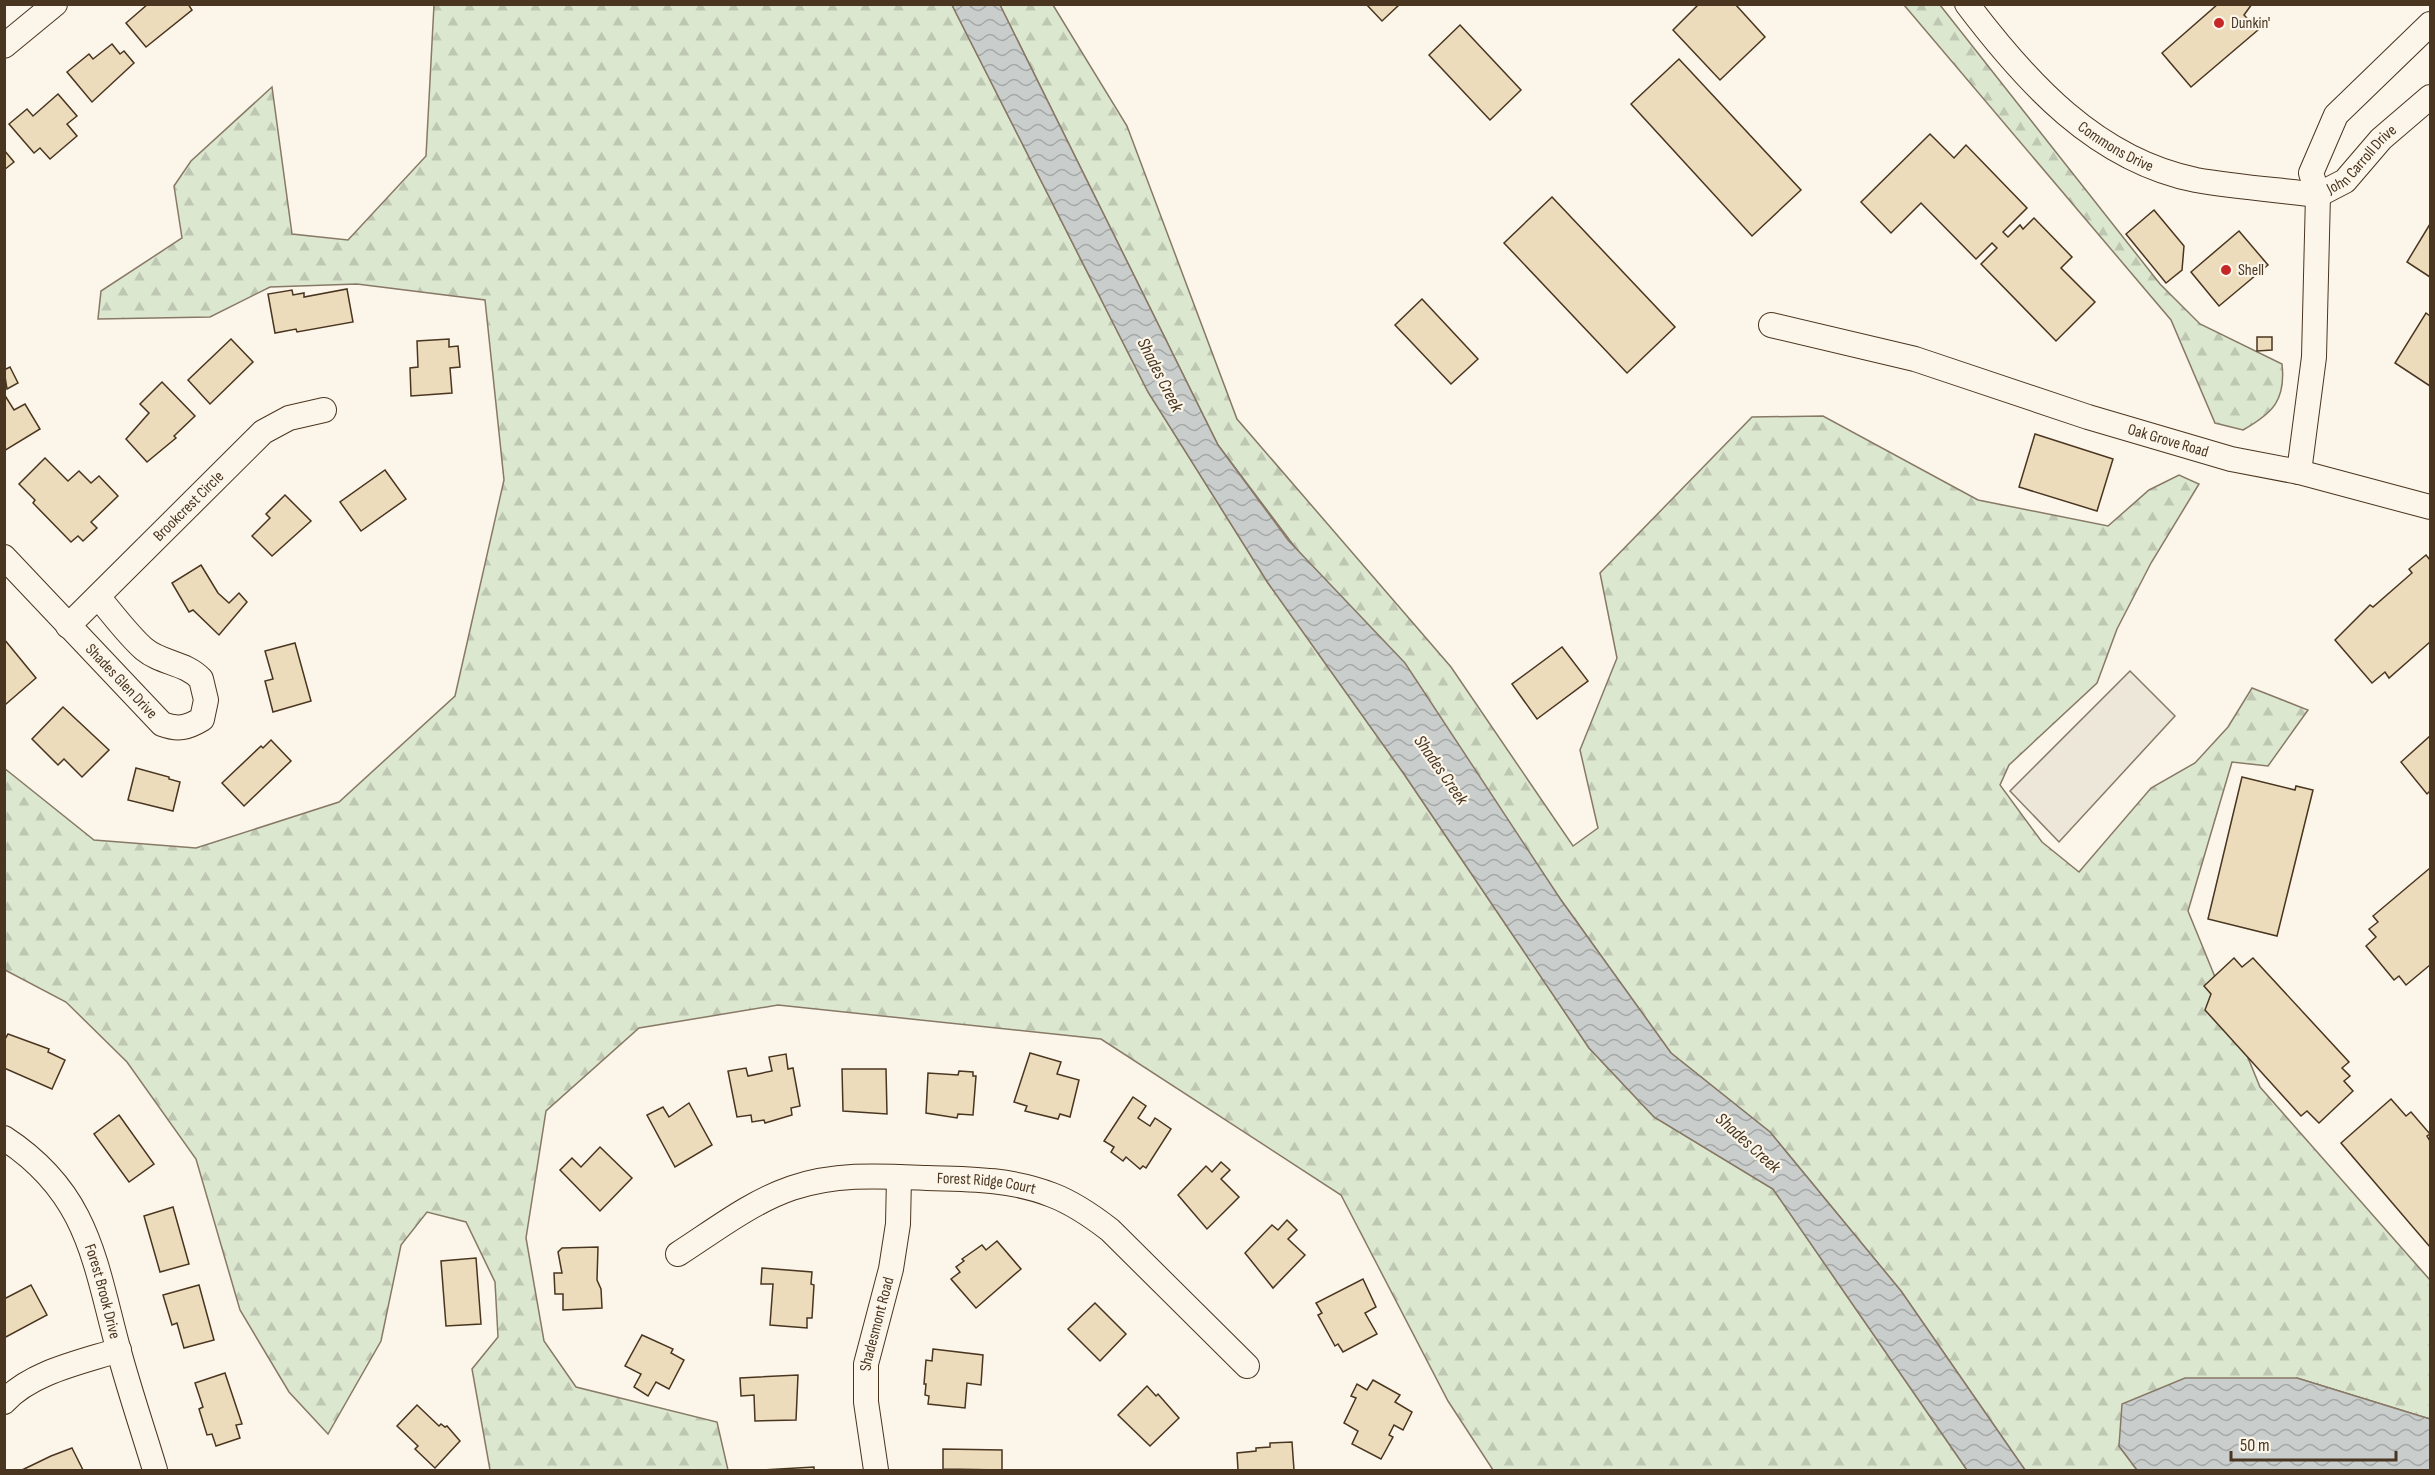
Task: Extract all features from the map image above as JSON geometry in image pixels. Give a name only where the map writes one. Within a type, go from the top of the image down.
[{"type":"street","points":[[4,46],[54,4]]},
{"type":"street","name":"Commons Drive","points":[[1967,4],[1996,43],[2052,104],[2118,150],[2150,166],[2195,179],[2318,195]]},
{"type":"street","name":"John Carroll Drive","points":[[2430,24],[2336,115],[2311,173],[2318,195],[2345,181],[2381,139],[2430,97]]},
{"type":"street","points":[[2300,472],[2314,357],[2318,195]]},
{"type":"street","name":"Oak Grove Road","points":[[1771,325],[1915,359],[2088,417],[2231,459],[2300,472],[2430,507]]},
{"type":"street","name":"Brookcrest Circle","points":[[68,626],[263,432],[289,418],[324,410]]},
{"type":"street","name":"Shades Glen Drive","points":[[4,557],[162,724],[174,729],[183,728],[202,719],[206,700],[201,679],[181,664],[167,662],[145,650],[98,597]]},
{"type":"street","name":"Forest Brook Drive","points":[[4,1138],[42,1166],[57,1183],[83,1226],[155,1470]]},
{"type":"street","name":"Forest Ridge Court","points":[[678,1254],[758,1204],[790,1189],[840,1176],[865,1174],[1008,1182],[1053,1195],[1072,1204],[1110,1230],[1247,1366]]},
{"type":"street","name":"Shadesmont Road","points":[[876,1470],[866,1402],[867,1364],[891,1269],[898,1224],[899,1177]]},
{"type":"street","points":[[4,1402],[25,1385],[44,1376],[119,1350]]},
{"type":"green space","points":[[434,5],[952,5],[1148,392],[1268,583],[1404,774],[1589,1048],[1654,1117],[1773,1189],[1967,1470],[1493,1470],[1448,1401],[1341,1195],[1101,1039],[778,1005],[639,1028],[546,1111],[526,1238],[544,1341],[576,1387],[717,1422],[728,1470],[490,1470],[472,1369],[498,1337],[495,1282],[466,1222],[427,1212],[401,1245],[381,1341],[328,1434],[289,1392],[240,1310],[196,1159],[127,1062],[66,1002],[5,970],[4,768],[94,840],[196,848],[339,802],[455,696],[504,480],[485,300],[357,284],[270,287],[210,317],[98,319],[101,291],[182,238],[174,186],[191,161],[272,87],[292,234],[348,240],[426,156]]},
{"type":"green space","points":[[1000,5],[1053,5],[1127,126],[1237,419],[1451,667],[1573,846],[1598,828],[1580,750],[1617,658],[1600,573],[1752,417],[1823,416],[1978,500],[2108,526],[2149,490],[2179,475],[2199,484],[2151,563],[2117,629],[2097,683],[2009,765],[2000,785],[2042,842],[2079,872],[2151,788],[2195,763],[2228,727],[2252,688],[2308,710],[2268,766],[2232,762],[2188,911],[2260,1087],[2430,1280],[2430,1419],[2297,1378],[2119,1446],[2137,1470],[2025,1470],[1901,1291],[1770,1132],[1671,1053],[1561,900],[1218,445]]},
{"type":"green space","points":[[1904,5],[1940,5],[2160,284],[2200,324],[2282,364],[2282,387],[2270,411],[2243,430],[2215,423],[2171,320]]},
{"type":"shaded area","points":[[2130,671],[2175,716],[2059,842],[2010,791]]},
{"type":"water","name":"Shades Creek","points":[[952,5],[1000,5],[1218,445],[1288,540],[1405,663],[1561,900],[1671,1053],[1770,1132],[1901,1291],[2025,1470],[1967,1470],[1773,1189],[1654,1117],[1589,1048],[1404,774],[1268,583],[1148,392]]},
{"type":"water","points":[[2185,1378],[2297,1378],[2430,1419],[2430,1470],[2137,1470],[2119,1446],[2122,1404]]},
{"type":"building","points":[[148,4],[188,4],[192,10],[146,47],[126,23]]},
{"type":"building","points":[[1366,4],[1400,4],[1382,21]]},
{"type":"building","points":[[1699,4],[1735,4],[1765,37],[1720,80],[1673,30]]},
{"type":"building","points":[[2218,4],[2252,4],[2244,15],[2258,30],[2191,87],[2162,53]]},
{"type":"building","points":[[1460,25],[1521,90],[1490,120],[1429,55]]},
{"type":"building","points":[[112,44],[120,54],[124,51],[134,63],[92,102],[67,72],[89,54],[93,59]]},
{"type":"building","points":[[1679,59],[1801,190],[1752,236],[1631,104]]},
{"type":"building","points":[[58,94],[77,116],[67,124],[77,136],[50,159],[40,148],[34,153],[9,124],[27,109],[33,116]]},
{"type":"building","points":[[1930,134],[1954,158],[1966,145],[2027,208],[2003,232],[2008,237],[2020,225],[2023,229],[2034,218],[2072,257],[2061,268],[2095,302],[2056,341],[1981,264],[1997,248],[1992,243],[1976,259],[1921,203],[1891,233],[1861,202]]},
{"type":"building","points":[[4,150],[14,162],[4,170]]},
{"type":"building","points":[[1552,197],[1675,327],[1627,373],[1504,243]]},
{"type":"building","points":[[2154,210],[2184,246],[2182,270],[2166,283],[2126,234]]},
{"type":"building","points":[[2430,224],[2430,277],[2407,262]]},
{"type":"building","points":[[2239,231],[2268,265],[2219,306],[2191,272]]},
{"type":"building","points":[[347,289],[353,322],[297,332],[296,329],[275,333],[268,294],[292,290],[293,295],[304,293],[304,297]]},
{"type":"building","points":[[1422,299],[1478,359],[1451,384],[1395,325]]},
{"type":"building","points":[[2426,313],[2430,316],[2430,386],[2395,363]]},
{"type":"building","points":[[2257,337],[2272,337],[2272,350],[2257,351]]},
{"type":"building","points":[[231,339],[253,362],[210,404],[188,380]]},
{"type":"building","points":[[449,339],[449,347],[458,346],[460,367],[450,368],[452,393],[411,396],[410,368],[418,367],[417,341]]},
{"type":"building","points":[[10,367],[18,383],[7,389],[4,370]]},
{"type":"building","points":[[162,382],[195,416],[174,436],[176,438],[147,462],[126,439],[149,413],[140,404]]},
{"type":"building","points":[[4,394],[14,410],[25,404],[40,429],[4,451]]},
{"type":"building","points":[[2035,434],[2113,459],[2097,511],[2019,487]]},
{"type":"building","points":[[45,458],[68,481],[79,471],[91,483],[99,476],[118,496],[91,522],[97,528],[83,541],[78,536],[71,542],[33,503],[35,500],[19,484]]},
{"type":"building","points":[[385,470],[406,499],[361,531],[340,502]]},
{"type":"building","points":[[285,495],[311,521],[272,556],[252,536],[270,518],[266,514]]},
{"type":"building","points":[[2426,555],[2430,560],[2430,642],[2389,678],[2385,672],[2372,683],[2335,640],[2370,605],[2373,607],[2412,573],[2409,569]]},
{"type":"building","points":[[201,565],[218,593],[229,603],[239,593],[247,602],[219,635],[193,610],[189,612],[172,583]]},
{"type":"building","points":[[4,639],[36,678],[6,704],[4,702]]},
{"type":"building","points":[[295,643],[311,701],[273,712],[265,681],[273,679],[265,651]]},
{"type":"building","points":[[1562,647],[1588,681],[1537,719],[1512,684]]},
{"type":"building","points":[[63,707],[109,750],[82,777],[64,759],[58,765],[32,739]]},
{"type":"building","points":[[2430,736],[2430,791],[2427,794],[2401,762]]},
{"type":"building","points":[[271,740],[291,761],[244,806],[222,783],[261,746],[263,748]]},
{"type":"building","points":[[136,768],[180,782],[173,811],[128,800]]},
{"type":"building","points":[[2242,777],[2295,790],[2296,786],[2313,790],[2277,936],[2208,919]]},
{"type":"building","points":[[2430,868],[2430,965],[2406,985],[2399,976],[2394,980],[2366,946],[2376,937],[2369,929],[2378,922],[2373,916]]},
{"type":"building","points":[[2234,958],[2242,967],[2253,958],[2349,1062],[2342,1068],[2350,1076],[2344,1081],[2353,1091],[2319,1123],[2307,1111],[2301,1116],[2205,1010],[2211,994],[2204,986]]},
{"type":"building","points":[[8,1034],[49,1049],[48,1052],[65,1060],[52,1089],[4,1068],[4,1041]]},
{"type":"building","points":[[1030,1053],[1061,1062],[1057,1074],[1079,1080],[1070,1117],[1060,1114],[1058,1119],[1025,1111],[1027,1106],[1014,1102]]},
{"type":"building","points":[[786,1054],[788,1069],[793,1068],[800,1106],[791,1108],[792,1115],[765,1123],[764,1120],[752,1122],[751,1115],[737,1117],[728,1071],[746,1068],[748,1076],[772,1071],[769,1057]]},
{"type":"building","points":[[842,1069],[886,1069],[887,1114],[843,1111]]},
{"type":"building","points":[[959,1071],[973,1072],[973,1076],[976,1076],[973,1115],[958,1114],[957,1118],[926,1113],[928,1073],[958,1075]]},
{"type":"building","points":[[1133,1097],[1146,1106],[1138,1118],[1150,1126],[1155,1118],[1171,1129],[1146,1168],[1143,1166],[1140,1169],[1126,1157],[1123,1161],[1111,1152],[1114,1147],[1104,1141]]},
{"type":"building","points":[[2391,1099],[2406,1116],[2411,1112],[2430,1134],[2427,1136],[2430,1141],[2430,1247],[2341,1143]]},
{"type":"building","points":[[689,1103],[712,1145],[675,1167],[647,1115],[663,1107],[669,1117]]},
{"type":"building","points":[[119,1115],[154,1164],[129,1182],[94,1134]]},
{"type":"building","points":[[600,1147],[632,1178],[600,1211],[560,1170],[572,1158],[581,1167]]},
{"type":"building","points":[[1221,1162],[1230,1170],[1221,1179],[1239,1197],[1207,1229],[1178,1195],[1206,1166],[1212,1172]]},
{"type":"building","points":[[173,1207],[189,1264],[160,1272],[144,1216]]},
{"type":"building","points":[[1287,1220],[1297,1230],[1288,1239],[1305,1255],[1273,1288],[1245,1253],[1272,1225],[1278,1230]]},
{"type":"building","points":[[997,1241],[1021,1269],[976,1308],[951,1279],[960,1272],[956,1267],[964,1261],[962,1259],[982,1245],[986,1250]]},
{"type":"building","points":[[598,1247],[597,1280],[601,1289],[602,1308],[563,1310],[563,1294],[555,1294],[554,1273],[562,1273],[558,1252],[562,1248]]},
{"type":"building","points":[[476,1258],[481,1324],[446,1326],[441,1261]]},
{"type":"building","points":[[762,1268],[812,1272],[811,1284],[814,1285],[812,1318],[807,1318],[807,1328],[770,1325],[773,1284],[761,1284]]},
{"type":"building","points":[[1363,1279],[1376,1307],[1365,1313],[1377,1334],[1343,1352],[1338,1344],[1335,1346],[1318,1315],[1322,1313],[1316,1303]]},
{"type":"building","points":[[31,1285],[47,1315],[4,1338],[4,1299]]},
{"type":"building","points":[[199,1285],[214,1340],[184,1348],[177,1323],[172,1325],[163,1295]]},
{"type":"building","points":[[1095,1303],[1126,1334],[1100,1361],[1068,1329]]},
{"type":"building","points":[[642,1335],[673,1349],[671,1353],[684,1360],[669,1389],[656,1382],[648,1396],[634,1387],[641,1374],[625,1366]]},
{"type":"building","points":[[933,1349],[983,1355],[981,1385],[967,1383],[965,1408],[928,1404],[929,1396],[925,1395],[926,1384],[924,1384],[926,1360],[932,1361]]},
{"type":"building","points":[[225,1373],[242,1424],[236,1425],[240,1438],[216,1446],[212,1434],[207,1435],[199,1409],[203,1407],[195,1383]]},
{"type":"building","points":[[798,1375],[796,1420],[755,1421],[754,1395],[741,1396],[740,1378]]},
{"type":"building","points":[[1373,1380],[1400,1395],[1395,1402],[1412,1412],[1403,1430],[1394,1425],[1389,1435],[1393,1437],[1381,1459],[1352,1444],[1358,1431],[1344,1423],[1356,1398],[1351,1396],[1357,1384],[1367,1390]]},
{"type":"building","points":[[1147,1386],[1156,1396],[1158,1394],[1179,1418],[1150,1446],[1118,1415]]},
{"type":"building","points":[[417,1405],[439,1426],[441,1424],[447,1426],[460,1441],[435,1468],[415,1449],[418,1446],[397,1426]]},
{"type":"building","points":[[1292,1442],[1294,1470],[1238,1470],[1237,1453],[1270,1447],[1270,1443]]},
{"type":"building","points":[[72,1448],[83,1470],[22,1470],[51,1456]]},
{"type":"building","points":[[943,1449],[1002,1450],[1002,1470],[943,1469]]},
{"type":"building","points":[[814,1467],[814,1470],[761,1470]]},
{"type":"place","name":"Dunkin'","points":[[2219,23]]},
{"type":"place","name":"Shell","points":[[2226,270]]}]
